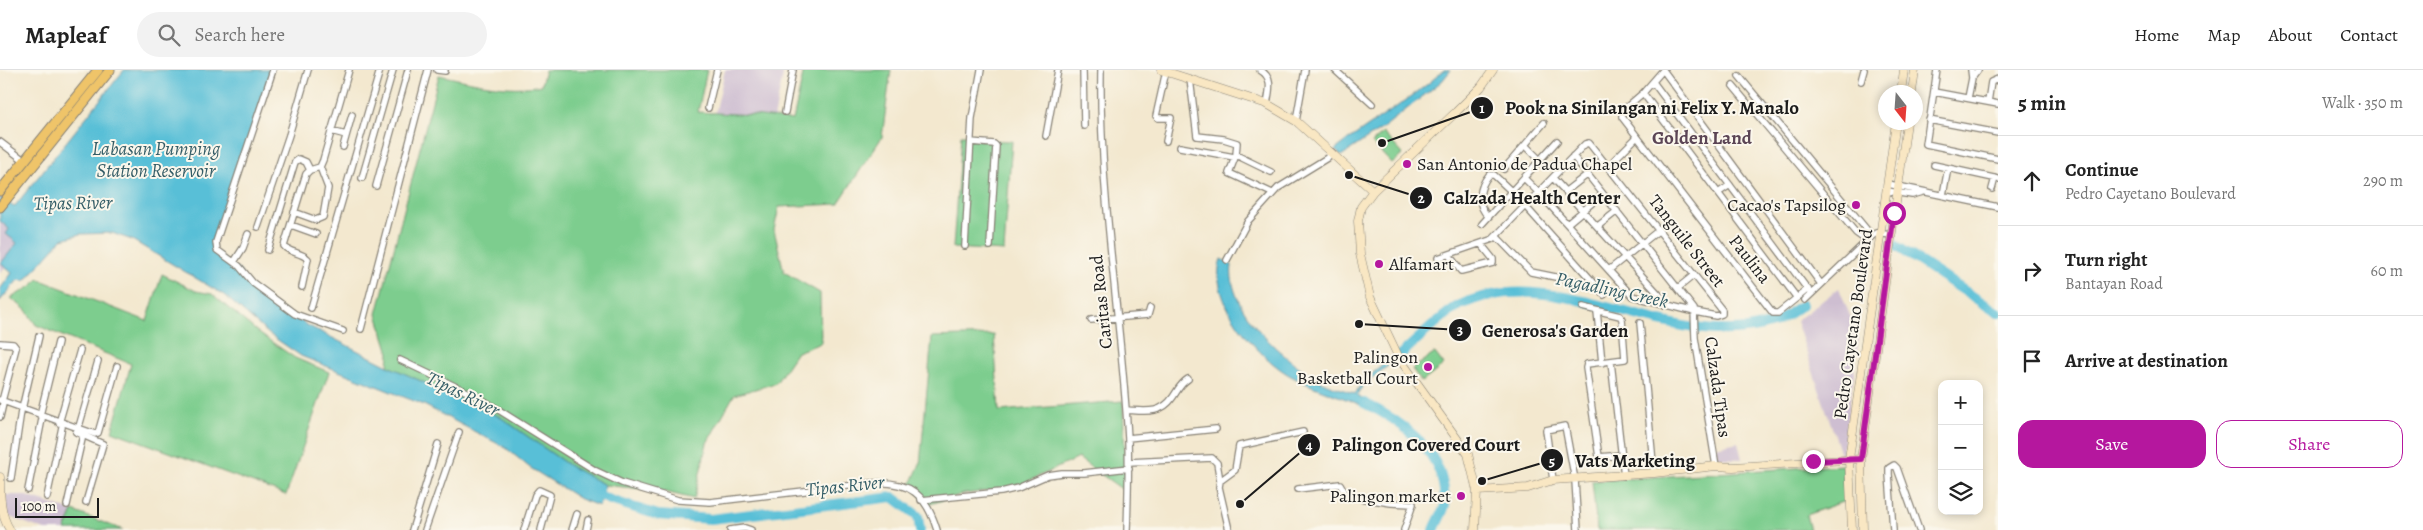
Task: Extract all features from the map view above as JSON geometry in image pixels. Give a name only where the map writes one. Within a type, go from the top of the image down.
[{"type":"main road","points":[[0,191],[98,70]]},
{"type":"main road","points":[[0,207],[110,70]]},
{"type":"main road","points":[[1475,530],[1477,491],[1470,459],[1465,449],[1399,358],[1370,297],[1360,254],[1358,221],[1361,207],[1373,191],[1463,106],[1493,70]]},
{"type":"main road","points":[[1902,85],[1904,70]]},
{"type":"main road","points":[[1913,85],[1915,70]]},
{"type":"main road","points":[[1163,71],[1267,104],[1296,121],[1339,158],[1373,191]]},
{"type":"main road","name":"Pedro Cayetano Boulevard","points":[[1852,530],[1849,460],[1874,236],[1887,188],[1895,130]]},
{"type":"main road","name":"Pedro Cayetano Boulevard","points":[[1863,530],[1861,459],[1906,130]]},
{"type":"main road","points":[[1477,491],[1528,488],[1553,480],[1624,476],[1716,466],[1733,467],[1861,459]]},
{"type":"main road","points":[[0,477],[2,517],[10,530]]},
{"type":"street","points":[[273,70],[216,242],[217,250],[234,262],[253,284],[295,314],[343,331]]},
{"type":"street","points":[[258,227],[289,136],[308,70]]},
{"type":"street","points":[[294,212],[316,220],[323,217],[328,188],[320,167],[349,70]]},
{"type":"street","points":[[311,308],[380,70]]},
{"type":"street","points":[[362,178],[393,70]]},
{"type":"street","points":[[376,186],[408,70]]},
{"type":"street","points":[[361,328],[428,70]]},
{"type":"street","points":[[437,70],[445,71]]},
{"type":"street","points":[[708,108],[717,70]]},
{"type":"street","points":[[785,112],[793,70]]},
{"type":"street","points":[[965,246],[972,118],[981,70]]},
{"type":"street","points":[[1046,136],[1058,70]]},
{"type":"street","points":[[1083,70],[1084,126]]},
{"type":"street","name":"Caritas Road","points":[[1102,70],[1104,167],[1128,438],[1127,530]]},
{"type":"street","points":[[1260,70],[1268,75],[1270,80],[1267,104]]},
{"type":"street","points":[[1296,121],[1305,70]]},
{"type":"street","points":[[1335,70],[1372,104]]},
{"type":"street","points":[[1821,284],[1663,70],[1643,93],[1797,298],[1821,284],[1874,236]]},
{"type":"street","points":[[1861,81],[1864,70]]},
{"type":"street","points":[[1937,70],[1926,144],[1998,159]]},
{"type":"street","points":[[1968,98],[1972,78],[1971,70]]},
{"type":"street","points":[[1972,78],[1978,70]]},
{"type":"street","points":[[1163,71],[1156,116],[1158,118],[1171,118],[1166,141]]},
{"type":"street","points":[[1739,76],[1874,236]]},
{"type":"street","points":[[1190,79],[1197,136],[1235,142],[1238,145],[1228,170],[1230,175],[1272,194]]},
{"type":"street","points":[[1988,102],[1991,82],[1998,79]]},
{"type":"street","points":[[1653,82],[1809,291]]},
{"type":"street","points":[[1733,86],[1856,233],[1863,238],[1891,235]]},
{"type":"street","points":[[1934,92],[1998,104]]},
{"type":"street","name":"Paulina","points":[[1643,93],[1622,111],[1622,117],[1637,137],[1773,313],[1778,313],[1797,298]]},
{"type":"street","points":[[343,147],[352,115]]},
{"type":"street","points":[[1929,120],[1998,133]]},
{"type":"street","points":[[1504,169],[1544,124]]},
{"type":"street","points":[[331,131],[346,135]]},
{"type":"street","points":[[1614,160],[1637,137]]},
{"type":"street","points":[[1482,224],[1557,141]]},
{"type":"street","points":[[0,142],[25,161]]},
{"type":"street","points":[[971,142],[994,144],[996,146],[990,246]]},
{"type":"street","name":"Tanguile Street","points":[[1573,156],[1585,144],[1591,144],[1722,310],[1722,314],[1716,316],[1695,312]]},
{"type":"street","points":[[1525,145],[1540,160]]},
{"type":"street","points":[[1180,147],[1235,156],[1271,172]]},
{"type":"street","points":[[1227,260],[1248,221],[1272,194],[1278,188],[1327,158],[1332,152]]},
{"type":"street","points":[[1438,258],[1481,244],[1496,236],[1526,207],[1573,156],[1695,312]]},
{"type":"street","points":[[268,250],[295,162],[299,159],[304,160],[310,170],[294,212],[285,248],[306,257],[309,262],[302,287]]},
{"type":"street","points":[[1934,165],[1996,178],[1992,189]]},
{"type":"street","points":[[310,170],[320,167]]},
{"type":"street","points":[[1943,195],[1948,168]]},
{"type":"street","points":[[1566,191],[1588,174]]},
{"type":"street","points":[[1488,216],[1481,207],[1481,187],[1489,175],[1494,175],[1511,191]]},
{"type":"street","points":[[1524,178],[1632,296],[1695,312]]},
{"type":"street","points":[[1553,178],[1625,256],[1664,300],[1665,304]]},
{"type":"street","points":[[1718,193],[1730,185]]},
{"type":"street","points":[[1887,188],[1908,192],[1925,191],[1998,207]]},
{"type":"street","points":[[1567,224],[1603,194]]},
{"type":"street","points":[[1526,207],[1604,296]]},
{"type":"street","points":[[1598,226],[1617,211]]},
{"type":"street","points":[[291,225],[316,234]]},
{"type":"street","points":[[1609,270],[1659,230]]},
{"type":"street","points":[[234,262],[243,248],[248,234]]},
{"type":"street","points":[[1496,236],[1531,272],[1594,283]]},
{"type":"street","points":[[1449,255],[1460,271],[1494,263],[1481,244]]},
{"type":"street","points":[[1678,288],[1694,275]]},
{"type":"street","points":[[1804,300],[1809,291]]},
{"type":"street","points":[[1583,307],[1620,316],[1622,319],[1625,359],[1587,364],[1586,368],[1598,455],[1600,458],[1622,455]]},
{"type":"street","points":[[1091,320],[1148,315],[1150,308]]},
{"type":"street","points":[[1597,311],[1602,362]]},
{"type":"street","name":"Calzada Tipas","points":[[1695,312],[1695,328],[1716,466]]},
{"type":"street","points":[[1640,323],[1654,473]]},
{"type":"street","points":[[11,478],[21,410],[39,336]]},
{"type":"street","points":[[28,490],[41,417],[58,342]]},
{"type":"street","points":[[0,343],[16,346],[1,402],[0,417]]},
{"type":"street","points":[[47,497],[61,425],[80,350]]},
{"type":"street","points":[[400,360],[478,397],[596,471],[622,483],[678,500],[710,502],[887,482],[906,486],[921,500],[937,530]]},
{"type":"street","points":[[78,430],[98,361]]},
{"type":"street","points":[[1611,362],[1624,476]]},
{"type":"street","points":[[61,425],[97,434],[117,366]]},
{"type":"street","points":[[1126,410],[1156,411],[1170,402],[1181,384],[1188,379]]},
{"type":"street","points":[[1,402],[61,425],[103,444],[86,502]]},
{"type":"street","points":[[1553,480],[1546,430],[1563,426],[1566,429],[1575,480],[1578,530]]},
{"type":"street","points":[[1128,438],[1216,429]]},
{"type":"street","points":[[425,530],[458,432]]},
{"type":"street","points":[[1220,481],[1235,470],[1238,461],[1238,449],[1241,445],[1303,432]]},
{"type":"street","points":[[67,505],[83,435]]},
{"type":"street","points":[[412,530],[438,444]]},
{"type":"street","points":[[921,500],[1001,492],[1018,488],[1048,475],[1084,473],[1129,465],[1212,458],[1216,460],[1220,481],[1220,496],[1230,530]]},
{"type":"street","points":[[1893,530],[1889,468],[1894,465],[1897,468],[1918,530]]},
{"type":"street","points":[[1298,489],[1340,484],[1348,496],[1391,503],[1413,504],[1404,530]]},
{"type":"street","points":[[524,530],[535,495],[539,490],[550,495],[541,530]]},
{"type":"street","points":[[572,530],[577,514]]},
{"type":"street","points":[[586,530],[588,520]]},
{"type":"street","points":[[733,530],[748,528],[751,530]]},
{"type":"shaded area","points":[[725,70],[784,70],[774,118],[715,114]]},
{"type":"shaded area","points":[[0,221],[10,229],[17,243],[2,263],[6,266],[0,273]]},
{"type":"shaded area","points":[[1839,288],[1859,338],[1842,457],[1796,321]]},
{"type":"shaded area","points":[[1738,442],[1742,459],[1718,458],[1715,447]]},
{"type":"shaded area","points":[[5,495],[23,495],[73,511],[65,530],[45,530],[7,516]]},
{"type":"green space","points":[[545,70],[707,70],[698,112],[754,115],[793,120],[804,70],[891,70],[882,137],[838,204],[779,207],[774,230],[784,272],[820,293],[821,343],[797,352],[776,383],[734,395],[707,443],[694,499],[661,491],[605,485],[571,467],[500,417],[388,366],[389,353],[377,314],[439,75],[503,87],[528,87],[541,85]]},
{"type":"green space","points":[[1383,133],[1403,154],[1392,164],[1372,143]]},
{"type":"green space","points":[[961,135],[975,135],[976,140],[1012,141],[1004,251],[953,248]]},
{"type":"green space","points":[[162,274],[196,291],[212,294],[260,334],[295,358],[329,372],[286,495],[112,431],[131,364],[36,325],[26,310],[11,298],[33,285],[38,279],[147,321]]},
{"type":"green space","points":[[994,335],[999,411],[1123,401],[1126,492],[1078,458],[1014,488],[963,494],[927,505],[911,484],[920,464],[932,337]]},
{"type":"green space","name":"Palingon Basketball Court","points":[[1435,353],[1444,365],[1422,382],[1412,369]]},
{"type":"green space","points":[[1843,465],[1845,501],[1806,515],[1810,530],[1597,530],[1592,481]]},
{"type":"green space","points":[[73,511],[123,530],[65,530]]},
{"type":"water","name":"Labasan Pumping Station Reservoir","points":[[124,70],[272,70],[212,247],[214,251],[240,271],[248,284],[256,292],[307,325],[388,366],[500,417],[571,467],[605,485],[599,506],[580,499],[529,467],[506,448],[424,405],[301,356],[269,334],[224,295],[132,240],[112,233],[81,234],[62,239],[25,281],[18,280],[0,301],[0,289],[12,273],[1,263],[17,243],[6,234],[9,229],[0,221],[0,197],[14,207]]},
{"type":"water","points":[[1444,70],[1451,70],[1442,81],[1383,128],[1341,156],[1335,150],[1418,92]]},
{"type":"water","points":[[1221,259],[1232,265],[1233,282],[1238,299],[1247,316],[1260,332],[1289,360],[1319,380],[1355,394],[1362,382],[1395,355],[1398,358],[1363,385],[1357,396],[1376,407],[1374,411],[1289,375],[1263,354],[1238,325],[1228,308],[1221,291],[1219,275]]},
{"type":"waterway","name":"Pagadling Creek","points":[[1895,245],[1998,313]]},
{"type":"waterway","name":"Pagadling Creek","points":[[1399,356],[1438,321],[1460,305],[1498,294],[1537,293],[1577,299],[1656,320],[1695,328],[1734,330],[1773,323],[1802,305]]},
{"type":"waterway","points":[[1364,403],[1404,427],[1426,448],[1434,461],[1441,475],[1445,502],[1434,530]]},
{"type":"waterway","name":"Tipas River","points":[[591,491],[610,500],[658,515],[711,519],[893,497],[918,516],[920,530]]},
{"type":"place","name":"Pook na Sinilangan ni Felix Y. Manalo","points":[[1382,143]]},
{"type":"place","name":"San Antonio de Padua Chapel","points":[[1407,164]]},
{"type":"place","name":"Calzada Health Center","points":[[1349,175]]},
{"type":"place","name":"Cacao's Tapsilog","points":[[1856,205]]},
{"type":"place","name":"Alfamart","points":[[1379,264]]},
{"type":"place","name":"Generosa's Garden","points":[[1359,324]]},
{"type":"place","name":"Palingon Basketball Court","points":[[1428,367]]},
{"type":"place","name":"Vats Marketing","points":[[1482,481]]},
{"type":"place","name":"Palingon market","points":[[1461,496]]},
{"type":"place","name":"Palingon Covered Court","points":[[1240,504]]},
{"type":"district","name":"Golden Land","points":[[1702,138]]},
{"type":"route","points":[[1813,461],[1861,459],[1894,213]]}]
